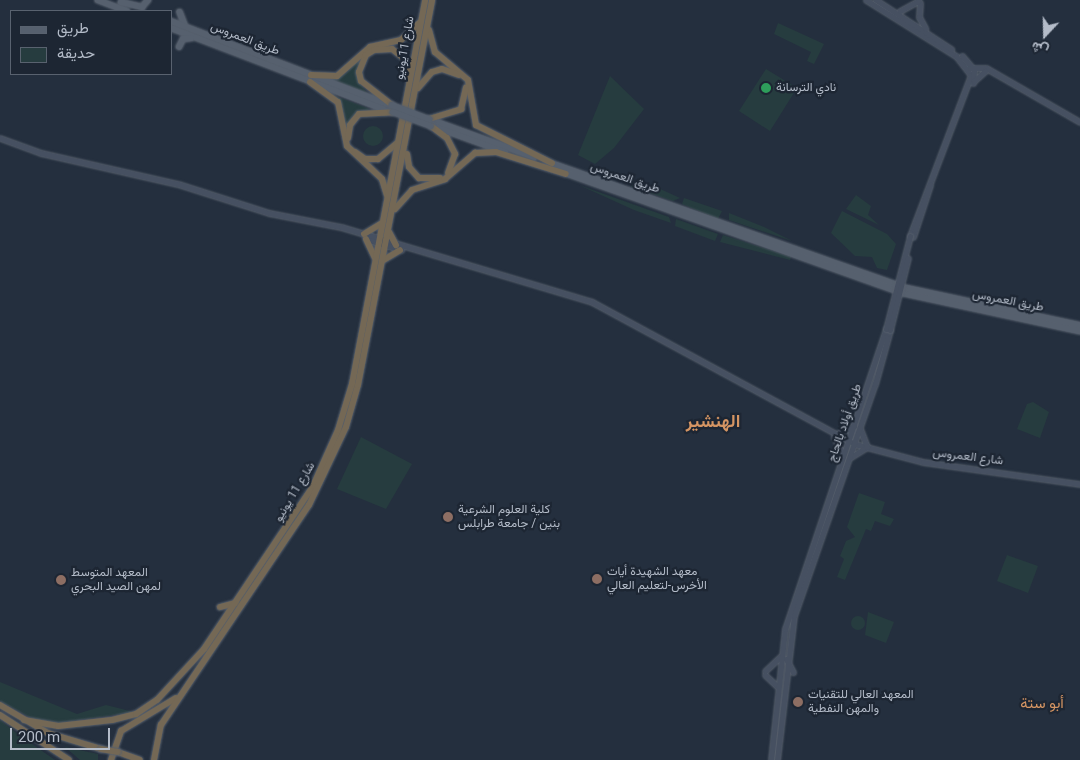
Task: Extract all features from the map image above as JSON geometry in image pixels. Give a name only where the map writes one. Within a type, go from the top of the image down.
[{"type":"highway","name":"شارع 11يونيو","points":[[411,96],[426,18],[425,0]]},
{"type":"highway","points":[[310,78],[345,72],[370,47],[409,36],[426,18],[432,0]]},
{"type":"highway","points":[[426,18],[435,52],[468,80],[476,125],[552,163]]},
{"type":"highway","points":[[392,109],[361,81],[359,72],[366,55],[382,48],[400,54],[408,68],[411,96]]},
{"type":"highway","points":[[407,137],[407,160],[412,173],[428,180],[444,176],[455,154],[447,138],[430,122],[460,109],[466,101],[465,82],[452,71],[432,72],[411,96]]},
{"type":"highway","points":[[310,78],[338,102],[347,146],[382,179],[388,200]]},
{"type":"highway","name":"شارع 11 يونيو","points":[[383,243],[388,230],[388,200],[402,122],[411,96]]},
{"type":"highway","name":"شارع 11 يونيو","points":[[154,760],[157,735],[182,692],[327,472],[353,394],[387,221],[409,127],[411,96]]},
{"type":"highway","points":[[392,109],[359,114],[350,125],[348,140],[358,155],[374,160],[388,155],[400,137]]},
{"type":"highway","points":[[388,230],[398,248],[379,261],[365,236],[387,221],[404,196],[445,179],[475,152],[496,152],[566,174]]},
{"type":"highway","name":"شارع 11 يونيو","points":[[24,720],[58,726],[136,714],[180,680],[284,537]]},
{"type":"highway","points":[[222,623],[220,608],[238,600]]},
{"type":"highway","points":[[109,760],[121,731],[182,692]]},
{"type":"highway","points":[[0,706],[58,737],[118,752],[140,760]]},
{"type":"highway","points":[[109,760],[112,737],[136,714]]},
{"type":"highway","points":[[0,716],[69,760]]},
{"type":"main road","points":[[98,0],[142,7],[148,0]]},
{"type":"main road","points":[[866,0],[908,20],[972,70],[984,69]]},
{"type":"main road","points":[[876,0],[964,58],[1080,122]]},
{"type":"main road","points":[[908,20],[920,1]]},
{"type":"main road","points":[[892,9],[906,11],[920,1]]},
{"type":"main road","points":[[920,1],[919,17],[928,33]]},
{"type":"main road","points":[[119,3],[142,10]]},
{"type":"main road","points":[[180,12],[181,23],[201,36]]},
{"type":"main road","name":"طريق العمروس","points":[[172,22],[201,36],[392,109],[552,163],[902,287],[1080,325]]},
{"type":"main road","name":"طريق العمروس","points":[[172,28],[201,36]]},
{"type":"main road","points":[[179,47],[184,38],[201,36]]},
{"type":"main road","points":[[964,58],[972,70],[974,82]]},
{"type":"main road","points":[[966,99],[974,82],[984,69]]},
{"type":"main road","points":[[966,99],[972,70]]},
{"type":"main road","name":"طريق أولاد بالحاج","points":[[777,760],[784,684],[783,658],[798,602],[860,428],[912,236],[966,99]]},
{"type":"main road","name":"طريق العمروس","points":[[430,122],[566,174],[902,293],[1080,331]]},
{"type":"main road","name":"شارع العمروس","points":[[0,138],[41,153],[178,184],[269,213],[353,231],[398,248],[426,254],[592,302],[832,435],[848,442],[932,463],[1080,484]]},
{"type":"main road","name":"طريق أولاد بالحاج","points":[[772,760],[778,686],[793,600],[888,329]]},
{"type":"main road","points":[[844,456],[832,435],[854,426]]},
{"type":"main road","points":[[850,458],[867,448],[860,428]]},
{"type":"main road","points":[[778,686],[765,673],[783,658],[792,673],[784,684]]},
{"type":"green space","points":[[778,23],[824,44],[814,64],[807,61],[811,52],[774,34]]},
{"type":"green space","points":[[362,57],[357,78],[367,93],[327,78],[345,74]]},
{"type":"green space","points":[[766,69],[797,88],[770,131],[739,111]]},
{"type":"green space","points":[[610,76],[644,109],[614,148],[595,164],[578,155]]},
{"type":"green space","points":[[333,95],[370,109],[353,116],[346,131]]},
{"type":"green space","points":[[373,126],[380,129],[383,136],[380,143],[373,146],[366,143],[363,136],[366,129]]},
{"type":"green space","points":[[632,182],[658,188],[680,198],[673,201],[631,187]]},
{"type":"green space","points":[[579,185],[669,217],[671,223],[634,210]]},
{"type":"green space","points":[[856,195],[871,206],[868,215],[879,225],[846,209]]},
{"type":"green space","points":[[684,198],[722,211],[718,219],[682,204]]},
{"type":"green space","points":[[842,211],[887,234],[896,244],[887,270],[877,268],[872,257],[855,256],[831,233]]},
{"type":"green space","points":[[729,213],[764,227],[792,241],[729,220]]},
{"type":"green space","points":[[676,219],[718,234],[715,241],[675,226]]},
{"type":"green space","points":[[723,235],[791,257],[790,260],[720,242]]},
{"type":"green space","points":[[1033,402],[1049,412],[1040,438],[1017,429],[1027,404]]},
{"type":"green space","points":[[361,437],[412,464],[386,509],[337,489]]},
{"type":"green space","points":[[859,493],[885,502],[881,514],[894,519],[890,526],[875,521],[871,531],[866,529],[845,580],[837,577],[844,559],[840,556],[846,541],[855,537],[847,527]]},
{"type":"green space","points":[[1007,555],[1038,566],[1028,593],[997,581]]},
{"type":"green space","points":[[868,612],[894,622],[886,643],[865,635]]},
{"type":"green space","points":[[855,616],[861,616],[865,623],[861,630],[855,630],[851,626],[851,620]]},
{"type":"green space","points":[[0,682],[77,714],[106,705],[134,712],[59,723],[33,719],[0,701]]},
{"type":"green space","points":[[0,720],[15,732],[55,760],[0,760]]},
{"type":"green space","points":[[65,747],[98,754],[98,760],[80,760]]},
{"type":"place","name":"نادي الترسانة","points":[[766,88]]},
{"type":"place","name":"كلية العلوم الشرعية بنين / جامعة طرابلس","points":[[448,517]]},
{"type":"place","name":"معهد الشهيدة أيات الأخرس-لتعليم العالي","points":[[597,579]]},
{"type":"place","name":"المعهد المتوسط لمهن الصيد البحري","points":[[61,580]]},
{"type":"place","name":"المعهد العالي للتقنيات والمهن النفطية","points":[[798,702]]},
{"type":"district","name":"الهنشير","points":[[713,421]]},
{"type":"district","name":"أبو ستة","points":[[1042,704]]}]
